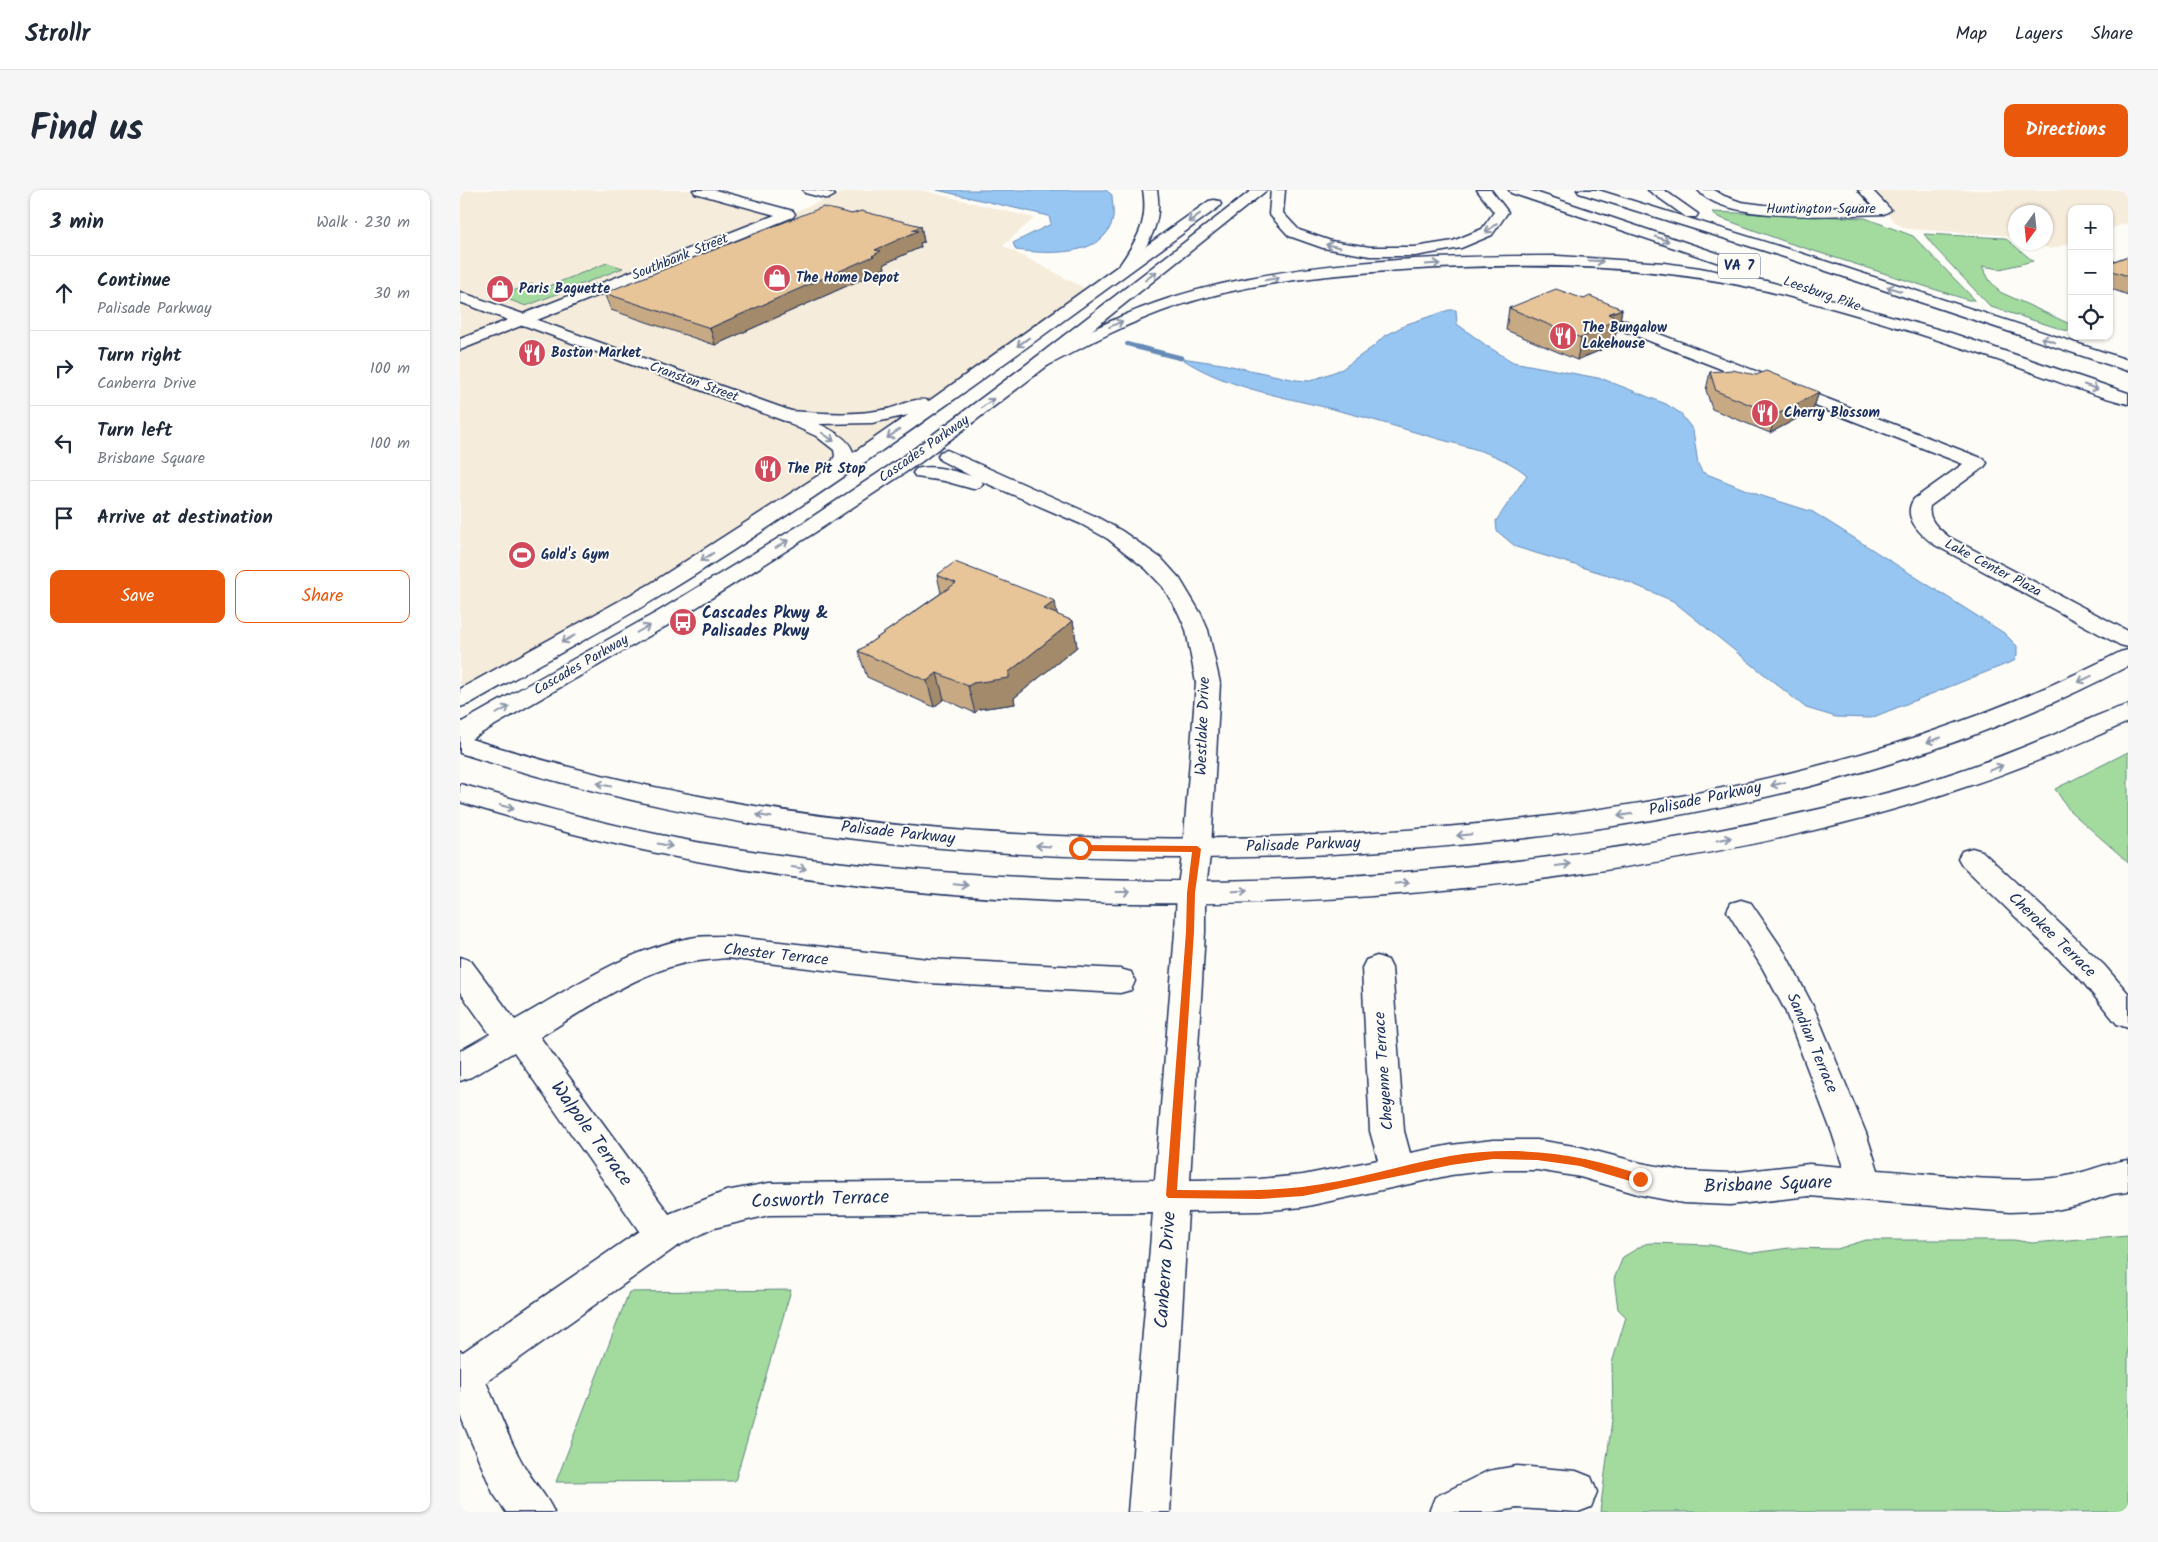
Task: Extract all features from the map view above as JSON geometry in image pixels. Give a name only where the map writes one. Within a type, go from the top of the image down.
[{"type":"main road","points":[[700,190],[718,195],[732,190]]},
{"type":"main road","points":[[810,190],[828,194]]},
{"type":"main road","points":[[1124,269],[1152,225],[1153,202],[1150,190]]},
{"type":"main road","name":"Cascades Parkway","points":[[460,734],[667,616],[864,491],[945,435],[1042,362],[1260,190]]},
{"type":"main road","points":[[1278,190],[1273,198],[1273,212],[1280,223],[1290,231],[1314,241],[1346,248],[1394,252],[1449,246],[1475,239],[1491,230],[1498,221],[1501,212],[1493,199],[1484,190]]},
{"type":"main road","name":"Leesburg Pike","points":[[1516,190],[2128,399]]},
{"type":"main road","name":"Leesburg Pike","points":[[1584,190],[1789,254],[2128,366]]},
{"type":"main road","points":[[1655,190],[1693,215],[1719,228],[1789,254]]},
{"type":"main road","name":"Huntington Square","points":[[1705,190],[1710,195],[1729,203],[1758,209],[1884,210],[1865,190]]},
{"type":"main road","name":"Southbank Street","points":[[460,345],[788,214],[718,195]]},
{"type":"main road","name":"Cascades Parkway","points":[[460,699],[619,611],[686,571],[962,386],[1226,196]]},
{"type":"main road","points":[[1042,362],[1095,334],[1148,311],[1198,295],[1241,285],[1323,272],[1530,259],[1637,264],[1733,278],[1802,295],[1962,342]]},
{"type":"main road","name":"Cranston Street","points":[[460,297],[788,416]]},
{"type":"main road","name":"Lake Center Plaza","points":[[1570,305],[1977,463],[1921,503],[1919,511],[1922,521],[1929,531],[1957,550],[2128,640]]},
{"type":"main road","points":[[788,416],[830,419],[876,418],[917,406],[962,386]]},
{"type":"main road","points":[[788,416],[822,432],[843,448],[844,456],[836,472]]},
{"type":"main road","name":"Westlake Drive","points":[[945,435],[942,446],[943,453],[947,456],[961,465],[1045,501],[1115,535],[1139,552],[1172,584],[1197,630],[1208,683],[1197,849]]},
{"type":"main road","name":"Westlake Drive","points":[[864,491],[904,476],[923,474],[945,475],[987,488],[1045,501]]},
{"type":"main road","name":"Palisade Parkway","points":[[460,744],[588,781],[675,800],[797,821],[977,842],[1080,848],[1197,849],[1324,846],[1445,837],[1565,824],[1674,807],[1841,768],[1932,740],[2033,702],[2084,680],[2128,657]]},
{"type":"main road","points":[[460,793],[575,826],[638,840],[751,861],[842,874],[967,886],[1100,892],[1191,893],[1337,888],[1470,878],[1679,848],[1882,803],[1989,770],[2128,713]]},
{"type":"main road","name":"Canberra Drive","points":[[1149,1512],[1191,893],[1197,849]]},
{"type":"main road","name":"Cherokee Terrace","points":[[1972,858],[2093,973],[2128,1015]]},
{"type":"main road","name":"Sandian Terrace","points":[[1741,911],[1774,961],[1800,1010],[1849,1132],[1865,1183]]},
{"type":"main road","name":"Chester Terrace","points":[[460,1067],[628,971],[663,957],[696,949],[726,947],[928,971],[1120,981]]},
{"type":"main road","name":"Cheyenne Terrace","points":[[1377,968],[1387,1131],[1399,1172]]},
{"type":"main road","name":"Walpole Terrace","points":[[460,969],[514,1036],[663,1235]]},
{"type":"main road","name":"Brisbane Square","points":[[1171,1195],[1260,1195],[1303,1192],[1451,1160],[1493,1155],[1537,1155],[1580,1162],[1640,1179],[1683,1187],[1730,1189],[1808,1180],[1865,1183],[2010,1196],[2056,1194],[2079,1189],[2112,1178],[2128,1176]]},
{"type":"main road","name":"Cosworth Terrace","points":[[461,1374],[663,1235],[696,1217],[734,1204],[769,1199],[1171,1195]]},
{"type":"main road","points":[[461,1374],[508,1478],[524,1503],[533,1512]]},
{"type":"main road","points":[[1450,1512],[1488,1492],[1517,1487],[1576,1492]]},
{"type":"shaded area","points":[[460,190],[700,190],[788,214],[849,190],[921,190],[1034,218],[1003,246],[1092,292],[686,571],[460,699]]},
{"type":"shaded area","points":[[1865,190],[2128,190],[2128,223],[2113,228],[2113,205],[2068,205],[2068,243],[2053,249],[2053,205],[2008,205],[2008,237],[1908,229],[1897,224]]},
{"type":"green space","points":[[1712,212],[1865,218],[1913,236],[1975,300],[1968,300],[1789,243],[1718,217]]},
{"type":"green space","points":[[1924,234],[2005,238],[2008,240],[2008,250],[2020,250],[2033,261],[2000,269],[1982,266],[1990,281],[2000,292],[2068,323],[2068,330],[1991,307]]},
{"type":"green space","points":[[607,263],[623,268],[526,306],[499,296],[532,284],[544,288]]},
{"type":"green space","points":[[2128,752],[2128,862],[2070,811],[2055,789]]},
{"type":"green space","points":[[2128,1235],[2128,1512],[1600,1512],[1613,1412],[1612,1363],[1626,1317],[1618,1309],[1614,1279],[1623,1257],[1645,1244],[1710,1245],[1753,1253],[1789,1248],[1837,1249],[1866,1240],[2014,1240],[2032,1243]]},
{"type":"green space","points":[[791,1290],[735,1481],[556,1482],[629,1292]]},
{"type":"water","points":[[937,190],[1106,190],[1112,195],[1113,218],[1108,231],[1099,240],[1087,247],[1073,251],[1058,252],[1016,250],[1013,243],[1051,224],[1049,216]]},
{"type":"water","points":[[1449,310],[1456,310],[1457,324],[1513,362],[1603,379],[1666,404],[1680,413],[1693,430],[1698,464],[1702,472],[1759,495],[1813,512],[2004,633],[2017,646],[2017,655],[2014,661],[1871,718],[1836,717],[1806,708],[1673,601],[1621,579],[1516,547],[1497,531],[1496,521],[1527,475],[1507,462],[1474,449],[1377,421],[1238,385],[1199,369],[1181,358],[1310,381],[1342,369],[1374,346],[1383,337],[1407,324]]},
{"type":"building","name":"The Home Depot","points":[[823,207],[852,214],[861,211],[921,226],[912,230],[918,231],[875,250],[881,251],[872,256],[874,256],[710,328],[604,293]]},
{"type":"building","points":[[2128,256],[2128,276],[2113,271],[2113,262]]},
{"type":"building","points":[[1556,289],[1584,299],[1590,296],[1622,309],[1608,314],[1618,319],[1581,338],[1509,308]]},
{"type":"building","points":[[1732,370],[1756,375],[1766,371],[1819,392],[1776,415],[1716,391],[1710,372]]},
{"type":"building","points":[[955,562],[1055,601],[1044,609],[1073,621],[1009,672],[1009,678],[973,683],[968,686],[937,673],[927,681],[858,651],[956,583],[937,575]]},
{"type":"waterway","points":[[1127,344],[1142,348]]},
{"type":"waterway","points":[[1137,347],[1181,358]]},
{"type":"place","name":"The Home Depot","points":[[777,278]]},
{"type":"place","name":"Paris Baguette","points":[[500,289]]},
{"type":"place","name":"The Bungalow Lakehouse","points":[[1563,336]]},
{"type":"place","name":"Boston Market","points":[[532,353]]},
{"type":"place","name":"Cherry Blossom","points":[[1765,413]]},
{"type":"place","name":"The Pit Stop","points":[[768,469]]},
{"type":"place","name":"Gold's Gym","points":[[522,555]]},
{"type":"place","name":"Cascades Pkwy & Palisades Pkwy","points":[[683,622]]},
{"type":"route","points":[[1080,848],[1197,849],[1191,893],[1190,932],[1171,1195],[1260,1195],[1303,1192],[1451,1160],[1493,1155],[1537,1155],[1580,1162],[1640,1179]]}]
